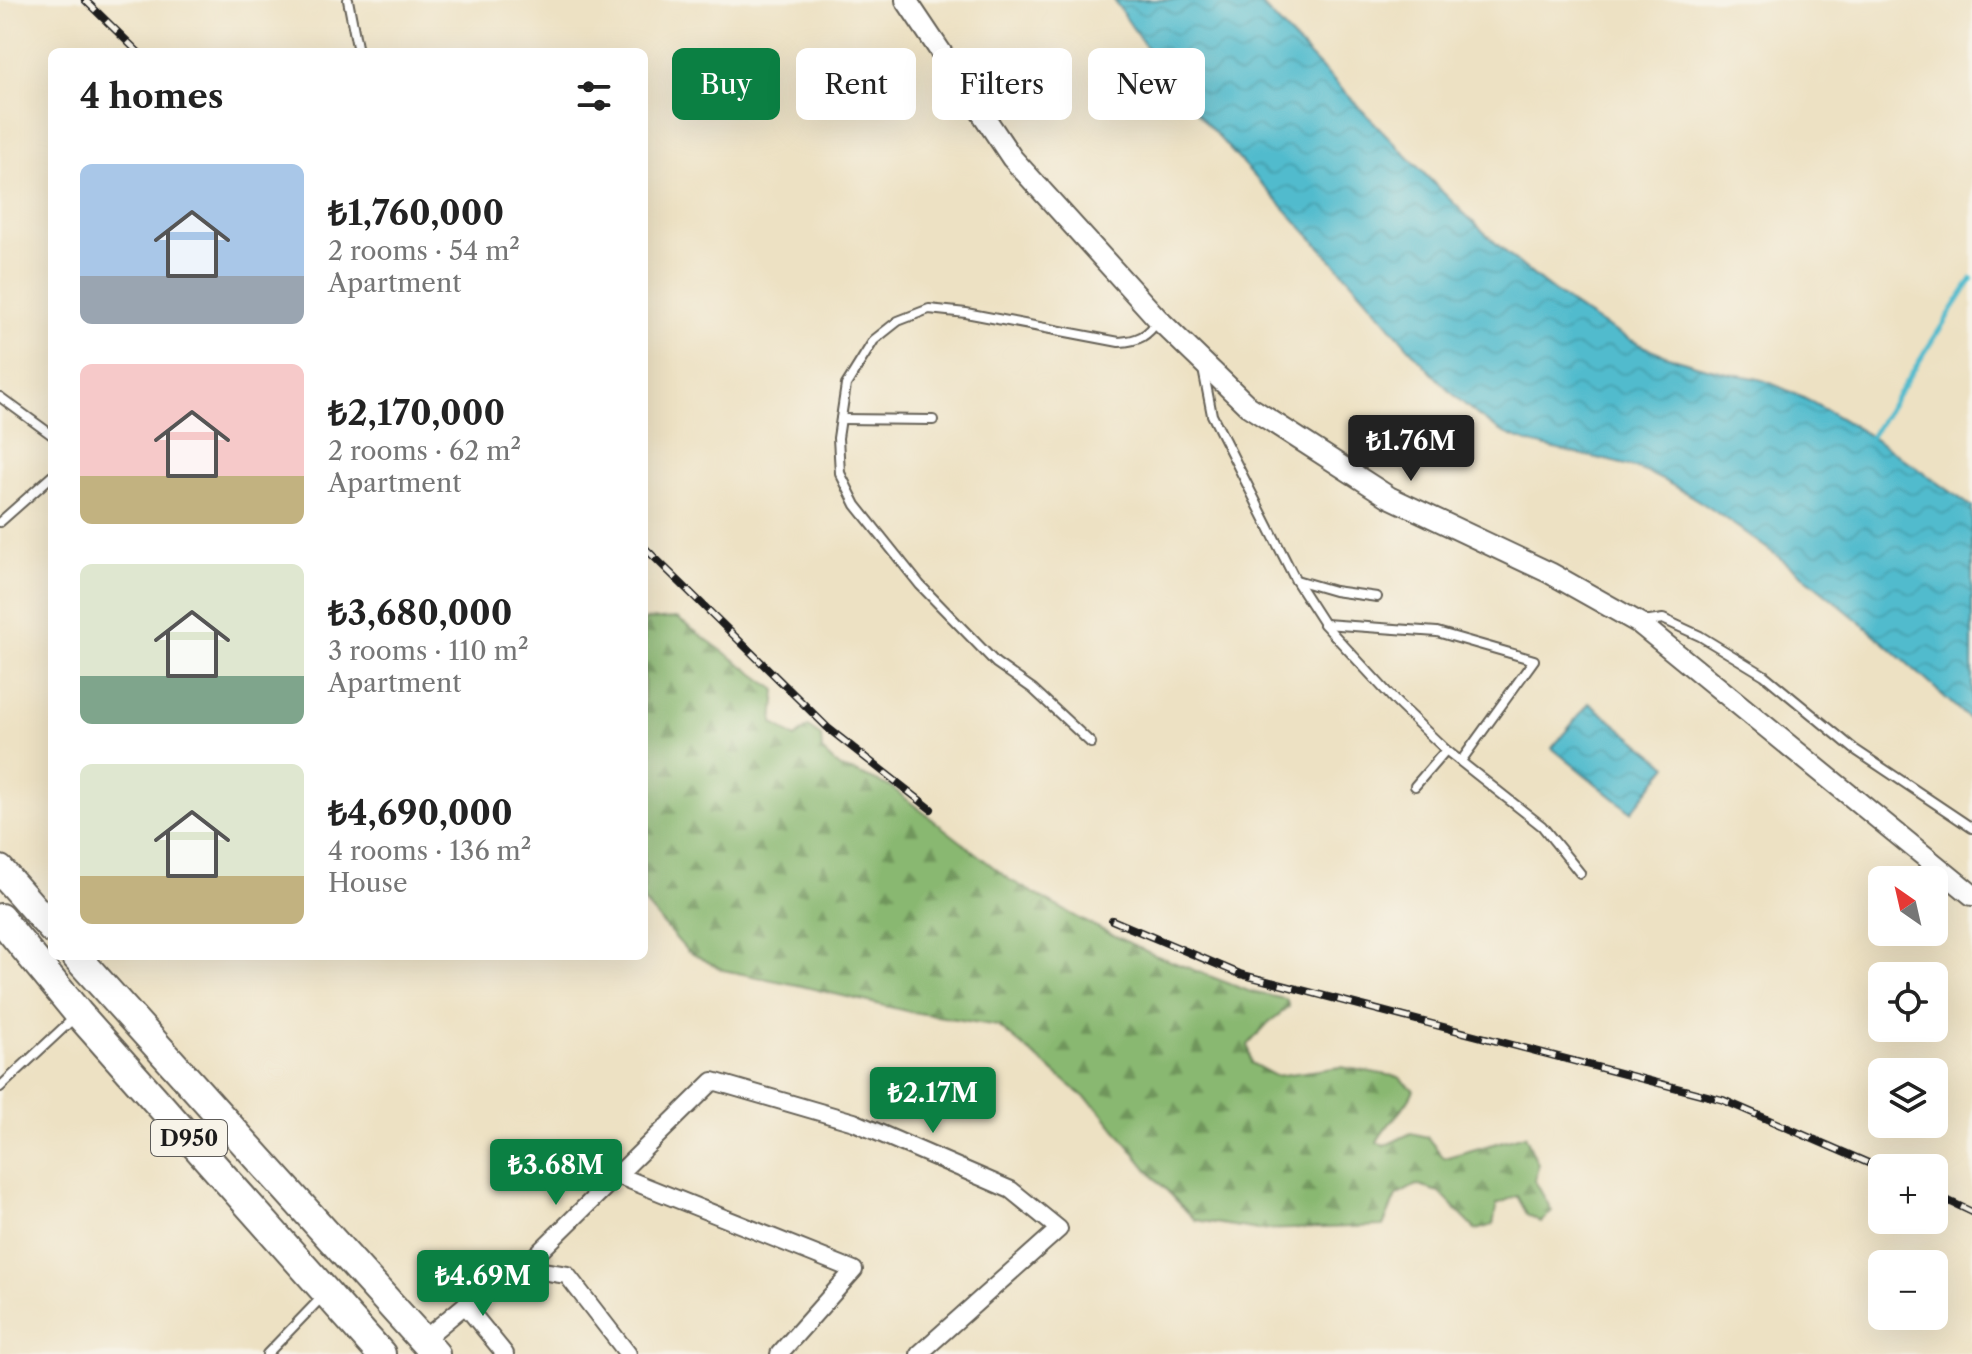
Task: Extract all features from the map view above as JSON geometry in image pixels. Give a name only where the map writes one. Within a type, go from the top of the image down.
[{"type":"highway","points":[[0,870],[48,924]]},
{"type":"highway","name":"D950","points":[[0,918],[78,1013],[381,1354]]},
{"type":"highway","name":"D950","points":[[80,960],[429,1347]]},
{"type":"street","points":[[906,0],[1012,158],[1158,319],[1248,406],[1389,497],[1550,573],[1639,623],[1972,895]]},
{"type":"street","points":[[429,1347],[465,1305],[523,1268],[713,1081],[854,1122],[1011,1190],[1059,1229],[919,1354]]},
{"type":"street","points":[[617,1175],[854,1270],[779,1354]]},
{"type":"street","points":[[523,1268],[567,1275],[628,1354]]},
{"type":"street","points":[[465,1305],[505,1354]]},
{"type":"lane","points":[[348,0],[357,48]]},
{"type":"lane","points":[[1091,743],[1033,689],[984,652],[920,585],[856,505],[840,473],[838,438],[846,385],[874,340],[898,321],[929,309],[1119,342],[1136,341],[1150,331],[1158,319]]},
{"type":"lane","points":[[1201,361],[1212,415],[1295,579],[1324,624],[1397,703],[1446,750],[1542,826],[1580,873]]},
{"type":"lane","points":[[0,397],[48,432]]},
{"type":"lane","points":[[841,419],[933,420]]},
{"type":"lane","points":[[0,522],[48,480]]},
{"type":"lane","points":[[1295,579],[1334,591],[1377,597]]},
{"type":"lane","points":[[1639,623],[1663,619],[1700,636],[1764,675],[1854,749],[1972,828]]},
{"type":"lane","points":[[1324,624],[1437,632],[1534,660],[1461,761]]},
{"type":"lane","points":[[1415,786],[1446,750]]},
{"type":"lane","points":[[0,1087],[78,1013]]},
{"type":"lane","points":[[267,1354],[327,1293]]},
{"type":"green space","points":[[677,618],[776,690],[773,723],[795,738],[808,727],[821,736],[822,751],[840,768],[891,787],[1010,880],[1152,954],[1251,992],[1286,999],[1289,1007],[1268,1023],[1248,1045],[1251,1063],[1275,1076],[1341,1067],[1399,1077],[1414,1090],[1377,1142],[1384,1146],[1411,1133],[1427,1137],[1444,1158],[1525,1135],[1538,1164],[1535,1181],[1552,1211],[1541,1222],[1527,1214],[1517,1196],[1497,1204],[1493,1225],[1476,1230],[1439,1192],[1416,1185],[1396,1196],[1383,1226],[1259,1230],[1195,1220],[1153,1176],[1099,1109],[998,1026],[906,1011],[723,970],[687,951],[648,907],[648,620]]},
{"type":"water","points":[[1114,0],[1257,0],[1458,207],[1510,256],[1567,301],[1596,321],[1650,349],[1699,366],[1765,381],[1817,405],[1872,438],[1972,507],[1972,722],[1833,600],[1700,501],[1633,467],[1548,448],[1508,435],[1473,411],[1422,362],[1204,120],[1205,48],[1147,48]]},
{"type":"water","points":[[1589,703],[1668,766],[1631,812],[1552,748]]},
{"type":"waterway","points":[[1870,438],[1972,279]]},
{"type":"railway","points":[[85,0],[134,48]]},
{"type":"railway","points":[[648,551],[829,729],[931,809]]},
{"type":"railway","points":[[1112,920],[1240,974],[1723,1100],[1868,1163]]},
{"type":"railway","points":[[1948,1201],[1972,1212]]}]
